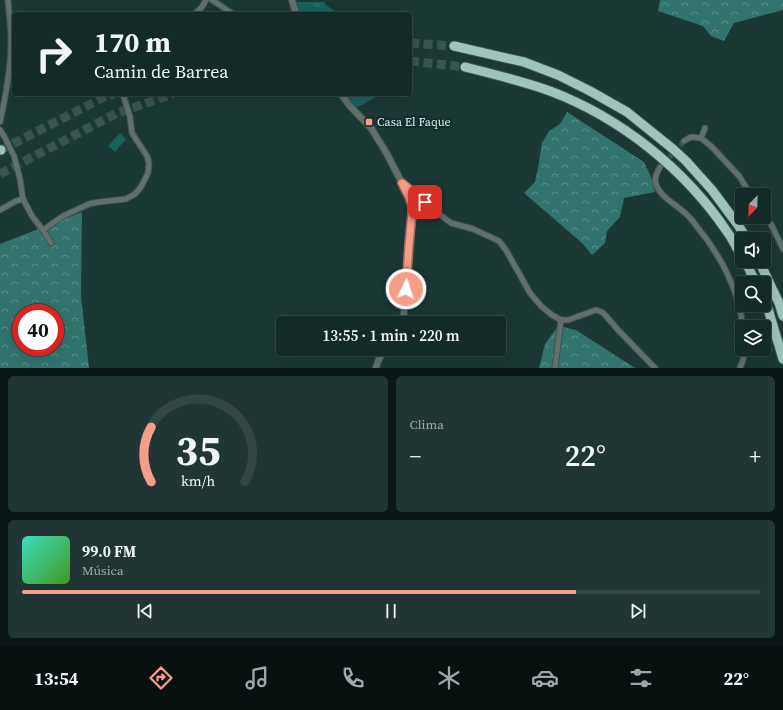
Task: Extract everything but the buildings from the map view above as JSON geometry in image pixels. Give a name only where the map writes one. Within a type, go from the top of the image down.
[{"type":"highway","points":[[454,46],[524,62],[558,75],[628,112],[686,161],[712,190],[742,232]]},
{"type":"highway","points":[[465,67],[517,80],[551,92],[583,106],[625,131],[651,149],[675,170],[708,206],[735,245]]},
{"type":"highway","points":[[762,268],[783,316]]},
{"type":"highway","points":[[769,312],[783,359]]},
{"type":"street","points":[[0,122],[9,72],[11,42],[8,0]]},
{"type":"street","points":[[198,12],[206,0]]},
{"type":"street","points":[[212,0],[230,12]]},
{"type":"street","points":[[292,0],[295,12]]},
{"type":"street","points":[[43,230],[63,216],[84,206],[99,202],[126,199],[135,194],[141,187],[148,173],[147,156],[132,133],[130,117],[124,96]]},
{"type":"street","points":[[343,96],[370,128],[387,154],[412,206],[404,316]]},
{"type":"street","points":[[701,138],[705,128]]},
{"type":"street","points":[[0,130],[14,156],[23,199],[32,216],[51,243]]},
{"type":"street","points":[[684,142],[691,137],[701,138],[739,176],[747,188]]},
{"type":"street","points":[[660,167],[655,177],[656,185],[664,196],[687,214],[707,239],[725,269],[736,294],[742,320]]},
{"type":"street","points":[[402,183],[418,194],[432,209],[451,223],[473,229],[499,240],[530,293],[541,306],[552,315],[561,320],[568,320],[596,310],[602,312],[619,332],[655,368]]},
{"type":"street","points":[[0,210],[16,201],[23,199]]},
{"type":"street","points":[[771,224],[783,249]]},
{"type":"street","points":[[556,368],[561,320]]},
{"type":"street","points":[[376,368],[380,356]]},
{"type":"street","points":[[740,368],[744,356]]},
{"type":"green space","points":[[660,0],[783,0],[783,10],[734,23],[724,41],[711,36],[703,26],[658,11]]},
{"type":"green space","points":[[297,2],[324,2],[327,6],[337,12],[298,12]]},
{"type":"green space","points":[[347,96],[377,96],[356,108]]},
{"type":"green space","points":[[567,112],[644,162],[651,177],[655,192],[624,198],[620,217],[607,231],[605,243],[592,255],[582,243],[524,193],[535,182],[542,143],[549,131],[560,124]]},
{"type":"green space","points":[[120,133],[126,139],[115,152],[108,146]]},
{"type":"green space","points":[[82,212],[81,296],[89,368],[0,368],[0,244]]},
{"type":"green space","points":[[558,326],[576,330],[635,368],[539,368],[545,344]]},
{"type":"tunnel","points":[[412,43],[454,46]]},
{"type":"tunnel","points":[[412,61],[465,67]]},
{"type":"tunnel","points":[[1,150],[106,96]]},
{"type":"tunnel","points":[[0,174],[117,113],[167,96]]},
{"type":"tunnel","points":[[665,163],[684,141]]},
{"type":"place","name":"Casa El Faque","points":[[369,122]]},
{"type":"route","points":[[406,289],[412,206],[402,183],[418,194],[425,202]]}]
